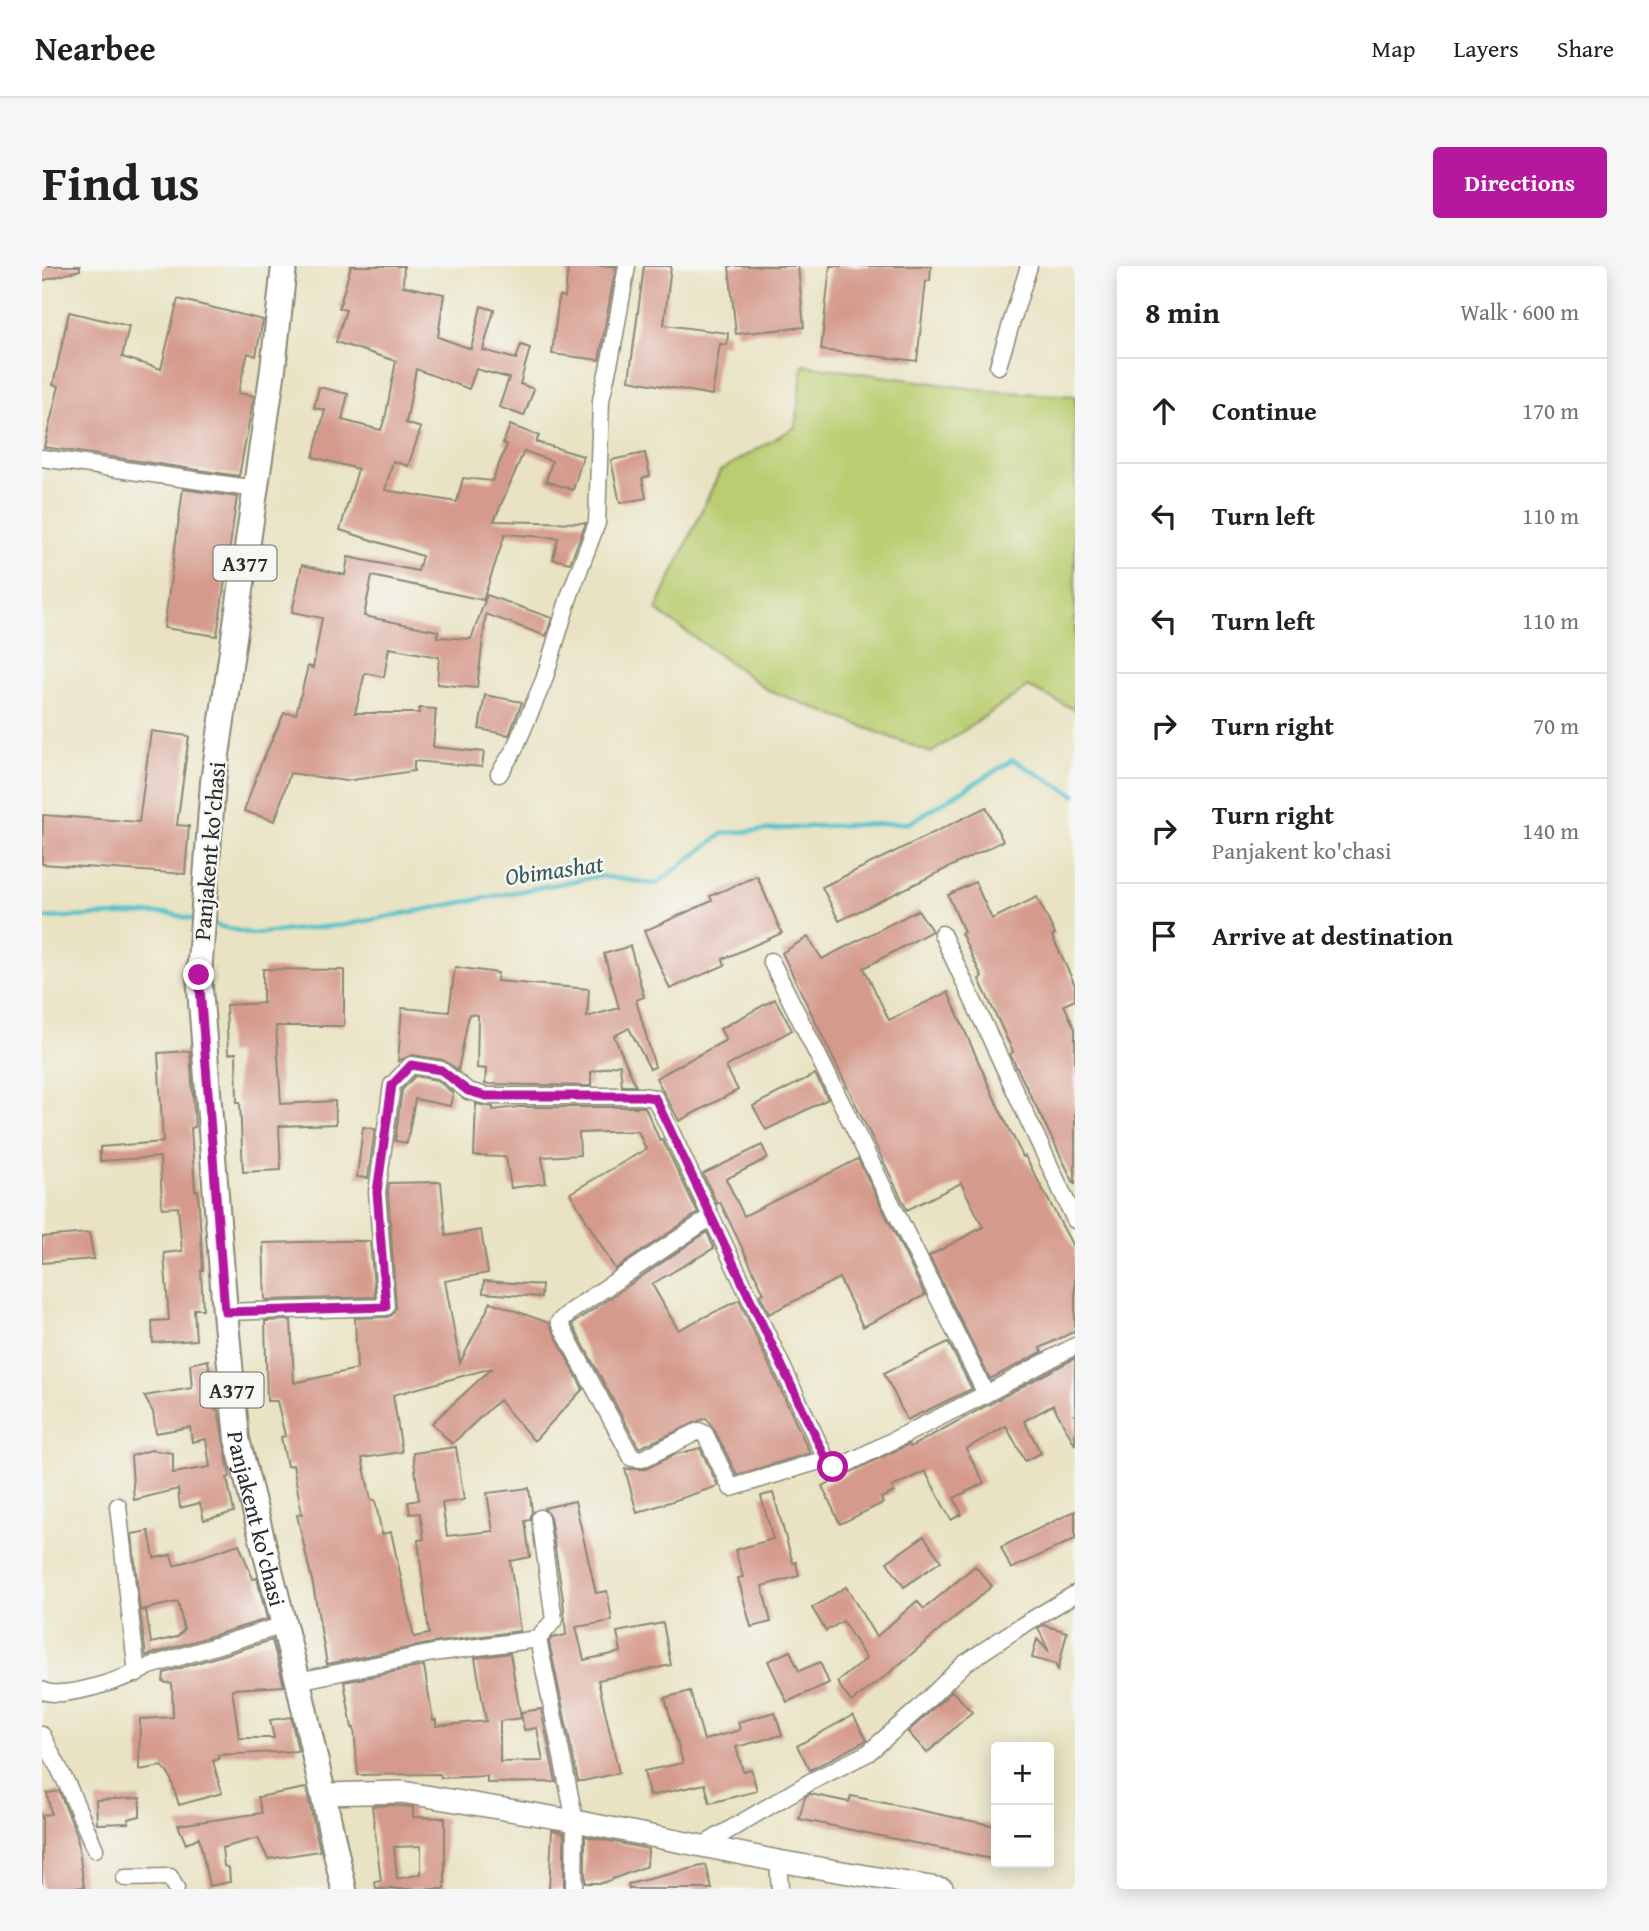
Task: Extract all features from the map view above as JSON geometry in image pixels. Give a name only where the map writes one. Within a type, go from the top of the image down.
[{"type":"main road","name":"Panjakent ko'chasi","points":[[284,266],[274,369],[213,782],[199,975],[237,1439],[298,1681],[344,1889]]},
{"type":"main road","points":[[324,1794],[402,1792],[575,1821],[932,1888]]},
{"type":"street","points":[[499,774],[514,750],[544,680],[569,597],[597,523],[601,400],[627,266]]},
{"type":"street","points":[[998,366],[1029,266]]},
{"type":"street","points":[[42,458],[256,489]]},
{"type":"street","points":[[942,934],[1075,1220]]},
{"type":"street","points":[[771,961],[986,1394]]},
{"type":"street","points":[[225,1312],[386,1307],[377,1192],[392,1085],[411,1065],[441,1070],[468,1091],[486,1096],[655,1098],[826,1459],[833,1467],[853,1463],[1075,1346]]},
{"type":"street","points":[[711,1217],[571,1311],[560,1319],[559,1325],[632,1458],[642,1459],[693,1433],[703,1432],[730,1488],[826,1459]]},
{"type":"street","points":[[118,1506],[137,1674]]},
{"type":"street","points":[[298,1681],[433,1653],[538,1639],[554,1620],[540,1518]]},
{"type":"street","points":[[702,1846],[810,1782],[868,1753],[964,1664],[1075,1594]]},
{"type":"street","points":[[42,1690],[51,1694],[99,1686],[137,1674],[150,1666],[284,1625]]},
{"type":"street","points":[[538,1639],[575,1821],[574,1889]]},
{"type":"street","points":[[42,1735],[95,1849]]},
{"type":"street","points":[[778,1861],[780,1889]]},
{"type":"street","points":[[125,1878],[170,1877],[176,1889]]},
{"type":"green space","points":[[803,365],[990,391],[1075,396],[1075,710],[1028,687],[931,753],[768,690],[656,610],[720,471],[795,427]]},
{"type":"building","points":[[42,266],[80,266],[80,270],[42,281]]},
{"type":"building","points":[[351,266],[404,266],[403,286],[444,294],[438,337],[471,349],[481,306],[494,310],[483,350],[516,359],[521,345],[530,348],[520,384],[534,389],[524,416],[499,407],[509,378],[476,369],[469,389],[416,369],[406,423],[421,428],[408,466],[393,461],[385,490],[457,502],[463,478],[492,481],[507,445],[503,443],[510,425],[539,436],[536,442],[583,456],[573,490],[546,481],[552,461],[524,451],[494,521],[586,523],[570,563],[553,559],[558,538],[505,534],[483,600],[372,576],[364,616],[438,631],[437,637],[471,639],[487,595],[552,618],[546,636],[486,614],[477,688],[437,684],[439,657],[389,648],[384,677],[365,673],[355,713],[419,713],[419,708],[436,709],[433,747],[484,752],[482,767],[414,761],[414,771],[346,781],[290,773],[275,821],[244,811],[260,766],[284,713],[296,714],[308,666],[313,668],[322,618],[292,612],[302,565],[345,575],[348,557],[418,571],[422,556],[340,530],[358,469],[313,457],[325,410],[314,408],[319,387],[348,394],[342,420],[381,430],[386,414],[396,361],[336,342],[346,310],[339,308]]},
{"type":"building","points":[[568,266],[616,266],[599,360],[552,354],[559,296],[565,297]]},
{"type":"building","points":[[644,266],[671,266],[664,325],[728,333],[727,345],[720,344],[712,395],[629,380]]},
{"type":"building","points":[[729,266],[798,266],[804,327],[736,334]]},
{"type":"building","points":[[830,266],[931,266],[930,281],[926,281],[917,361],[821,350]]},
{"type":"building","points":[[178,299],[263,320],[256,356],[248,353],[238,393],[254,396],[239,476],[44,447],[59,386],[53,385],[69,312],[129,326],[122,357],[161,369]]},
{"type":"building","points":[[645,453],[650,476],[642,478],[646,498],[620,503],[611,460]]},
{"type":"building","points":[[183,489],[237,497],[217,636],[164,628]]},
{"type":"building","points":[[485,695],[522,702],[509,735],[479,729]]},
{"type":"building","points":[[151,731],[189,736],[177,825],[189,826],[185,874],[42,864],[43,815],[139,822]]},
{"type":"building","points":[[986,807],[1003,841],[839,921],[822,887]]},
{"type":"building","points":[[757,876],[782,933],[723,959],[725,965],[670,989],[644,931],[712,901],[710,896]]},
{"type":"building","points":[[975,882],[992,919],[1037,897],[1075,985],[1075,1000],[1064,1005],[1075,1029],[1075,1185],[1010,1054],[1013,1052],[979,979],[982,977],[961,933],[964,932],[948,895]]},
{"type":"building","points":[[918,910],[932,931],[864,968],[889,1020],[948,992],[1023,1157],[1025,1156],[1075,1250],[1075,1331],[1040,1348],[1042,1352],[990,1379],[929,1256],[983,1227],[961,1183],[907,1210],[782,953],[808,937],[822,959]]},
{"type":"building","points":[[630,946],[644,997],[636,1000],[655,1067],[650,1069],[629,1028],[614,1036],[636,1086],[622,1086],[620,1064],[591,1072],[591,1086],[485,1084],[486,1069],[477,1068],[478,1015],[469,1014],[458,1070],[443,1060],[413,1055],[398,1061],[402,1008],[449,1012],[455,967],[498,973],[497,981],[589,989],[587,1017],[619,1008],[604,954]]},
{"type":"building","points":[[263,969],[344,970],[344,1026],[276,1026],[281,1104],[335,1101],[336,1124],[279,1126],[281,1170],[243,1172],[236,1053],[228,1054],[226,1005],[263,1003]]},
{"type":"building","points":[[775,999],[792,1030],[726,1067],[738,1090],[679,1121],[656,1078],[726,1040],[720,1029]]},
{"type":"building","points":[[190,1051],[195,1127],[191,1128],[195,1191],[198,1190],[203,1309],[194,1309],[196,1340],[153,1343],[152,1321],[169,1320],[164,1253],[182,1251],[178,1207],[162,1208],[160,1157],[100,1161],[100,1147],[163,1142],[158,1053]]},
{"type":"building","points":[[815,1074],[828,1099],[766,1130],[753,1106]]},
{"type":"building","points":[[415,1076],[437,1080],[453,1093],[450,1106],[415,1099],[407,1143],[395,1141],[402,1090]]},
{"type":"building","points":[[476,1104],[493,1107],[493,1110],[519,1107],[645,1107],[698,1213],[615,1269],[570,1193],[646,1149],[638,1131],[579,1133],[580,1155],[542,1157],[546,1183],[511,1188],[506,1157],[474,1156]]},
{"type":"building","points":[[363,1127],[375,1129],[368,1178],[357,1177]]},
{"type":"building","points":[[762,1145],[768,1158],[726,1179],[744,1216],[858,1159],[925,1295],[863,1327],[839,1278],[769,1314],[760,1295],[764,1293],[720,1202],[717,1204],[703,1174]]},
{"type":"building","points":[[441,1182],[446,1236],[481,1230],[488,1273],[445,1281],[460,1363],[491,1302],[549,1323],[583,1389],[534,1441],[499,1400],[452,1444],[432,1423],[492,1368],[393,1395],[402,1452],[362,1458],[382,1534],[391,1532],[414,1637],[429,1634],[418,1540],[424,1539],[420,1513],[410,1514],[408,1502],[419,1500],[413,1453],[456,1447],[464,1500],[442,1503],[447,1536],[493,1531],[487,1493],[529,1488],[532,1511],[530,1520],[525,1521],[530,1557],[510,1561],[520,1631],[432,1643],[327,1664],[297,1515],[302,1514],[293,1465],[287,1466],[281,1437],[285,1436],[277,1401],[267,1401],[265,1321],[291,1320],[294,1383],[357,1369],[355,1318],[387,1317],[392,1315],[396,1307],[389,1183]]},
{"type":"building","points":[[707,1232],[714,1248],[652,1284],[678,1330],[739,1300],[810,1453],[737,1475],[706,1418],[639,1448],[572,1324]]},
{"type":"building","points":[[89,1233],[94,1259],[42,1263],[42,1237]]},
{"type":"building","points":[[370,1241],[375,1297],[265,1300],[263,1243]]},
{"type":"building","points":[[484,1281],[542,1285],[541,1297],[483,1293]]},
{"type":"building","points":[[948,1342],[972,1389],[907,1420],[884,1373]]},
{"type":"building","points":[[1075,1358],[1075,1445],[1053,1405],[1024,1421],[1041,1453],[1025,1461],[1006,1426],[966,1449],[984,1483],[954,1498],[962,1514],[951,1520],[925,1471],[892,1487],[894,1492],[881,1498],[883,1503],[840,1524],[822,1486],[909,1444],[910,1447]]},
{"type":"building","points":[[208,1360],[234,1512],[204,1520],[200,1503],[180,1508],[178,1489],[134,1500],[131,1456],[151,1450],[173,1453],[173,1473],[210,1467],[206,1439],[192,1442],[190,1427],[156,1433],[153,1412],[144,1396],[192,1388],[190,1364]]},
{"type":"building","points":[[700,1448],[718,1486],[637,1513],[625,1469],[646,1469],[673,1455]]},
{"type":"building","points":[[773,1493],[799,1576],[762,1586],[771,1622],[751,1627],[738,1578],[743,1577],[735,1550],[773,1539],[761,1496]]},
{"type":"building","points":[[575,1501],[596,1593],[607,1591],[612,1621],[576,1627],[584,1660],[621,1652],[617,1632],[663,1623],[671,1665],[598,1680],[619,1773],[583,1781],[578,1781],[549,1642],[552,1638],[566,1635],[550,1517],[544,1508]]},
{"type":"building","points":[[1075,1511],[1075,1539],[1011,1569],[1001,1547]]},
{"type":"building","points":[[149,1531],[154,1558],[171,1555],[174,1566],[239,1544],[253,1579],[257,1578],[267,1619],[146,1656],[140,1611],[146,1610],[151,1643],[177,1637],[184,1630],[178,1602],[140,1610],[132,1534]]},
{"type":"building","points":[[924,1536],[941,1561],[904,1587],[887,1562]]},
{"type":"building","points":[[975,1566],[992,1586],[851,1702],[837,1682],[866,1659],[843,1621],[826,1631],[812,1608],[846,1587],[876,1637],[917,1601],[924,1609]]},
{"type":"building","points":[[1043,1625],[1067,1632],[1058,1670],[1055,1664],[1032,1658],[1037,1639],[1049,1652],[1038,1628]]},
{"type":"building","points":[[272,1640],[284,1686],[232,1689],[239,1738],[274,1738],[270,1720],[291,1717],[298,1751],[218,1755],[219,1759],[213,1761],[222,1793],[179,1805],[170,1776],[162,1766],[139,1770],[140,1719],[173,1717],[172,1684],[163,1682],[164,1673]]},
{"type":"building","points":[[790,1651],[799,1671],[820,1662],[829,1683],[787,1702],[768,1661]]},
{"type":"building","points":[[510,1653],[521,1718],[500,1721],[500,1762],[543,1761],[537,1728],[524,1730],[521,1712],[541,1709],[556,1782],[487,1783],[487,1776],[441,1778],[440,1774],[358,1775],[354,1728],[344,1682],[424,1666],[436,1726],[486,1721],[475,1658]]},
{"type":"building","points":[[690,1691],[704,1740],[740,1730],[738,1722],[775,1712],[782,1735],[736,1747],[743,1771],[751,1769],[757,1791],[710,1803],[705,1784],[649,1796],[644,1771],[683,1763],[665,1698]]},
{"type":"building","points":[[952,1691],[972,1712],[927,1753],[908,1732]]},
{"type":"building","points":[[853,1715],[867,1740],[810,1770],[797,1746]]},
{"type":"building","points":[[306,1788],[320,1851],[268,1859],[258,1838],[222,1848],[224,1866],[229,1868],[230,1882],[209,1886],[199,1837],[186,1844],[178,1825],[262,1813],[258,1797]]},
{"type":"building","points":[[59,1791],[77,1835],[84,1887],[42,1889],[42,1815],[51,1814],[47,1793]]},
{"type":"building","points":[[810,1794],[849,1802],[851,1796],[991,1825],[991,1859],[799,1819],[805,1797]]},
{"type":"building","points":[[140,1798],[140,1816],[128,1819],[129,1823],[97,1824],[96,1800]]},
{"type":"building","points":[[372,1806],[413,1807],[413,1817],[445,1818],[445,1889],[376,1889],[375,1882],[381,1881]],"holes":[[[421,1846],[421,1874],[397,1879],[394,1847]]]},
{"type":"building","points":[[552,1830],[564,1833],[564,1889],[549,1889]]},
{"type":"building","points":[[585,1836],[648,1849],[647,1866],[602,1883],[585,1883]]},
{"type":"building","points":[[706,1865],[712,1889],[629,1889],[628,1884]]},
{"type":"waterway","name":"Obimashat","points":[[210,924],[252,934],[344,925],[599,876],[656,884],[724,833],[909,823],[1013,760],[1075,795]]},
{"type":"waterway","name":"Obimashat","points":[[42,918],[168,913],[195,920]]},
{"type":"route","points":[[199,975],[225,1312],[386,1307],[377,1192],[392,1085],[411,1065],[441,1070],[468,1091],[486,1096],[655,1098],[826,1459],[833,1467]]}]
